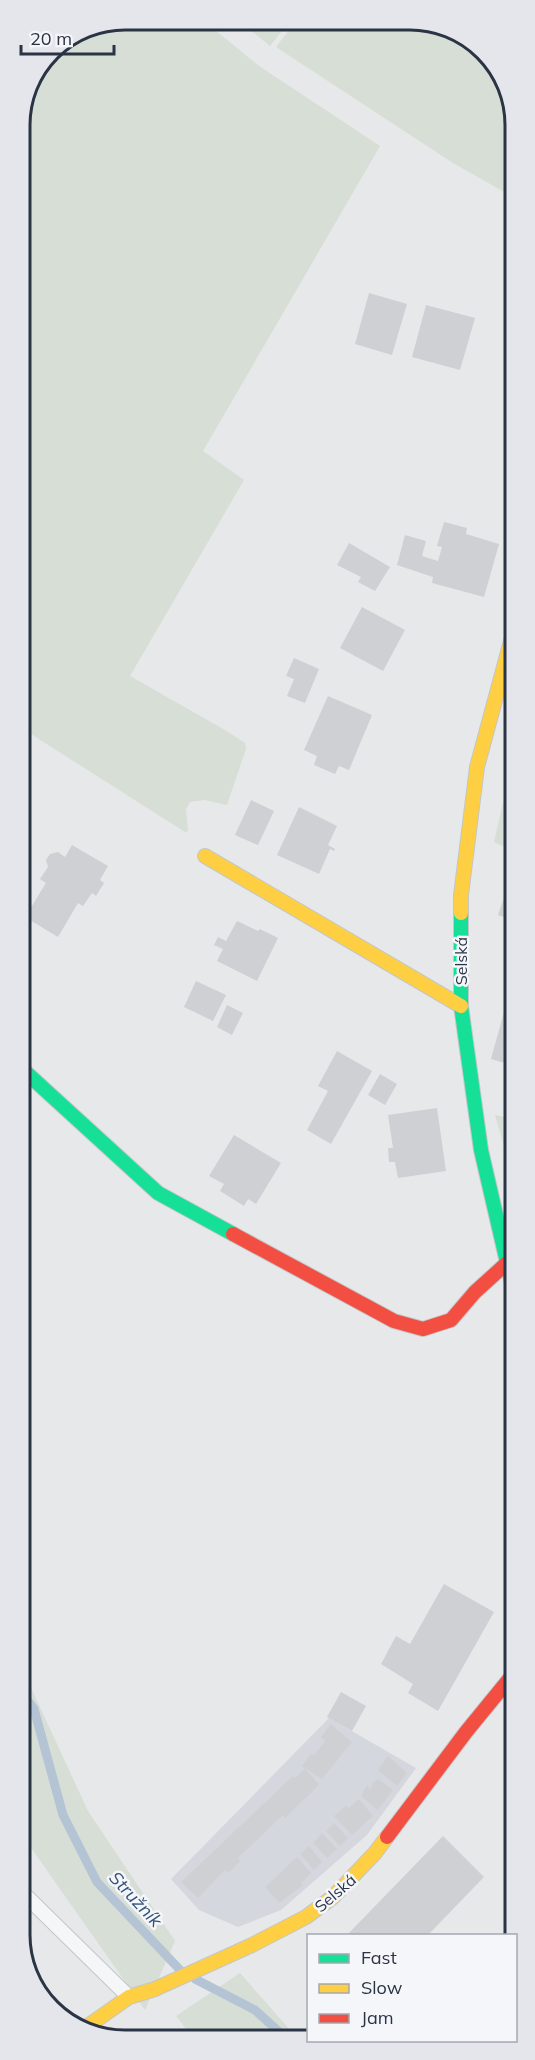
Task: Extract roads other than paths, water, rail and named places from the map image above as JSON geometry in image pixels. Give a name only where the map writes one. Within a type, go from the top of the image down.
[{"type":"street","name":"Selská","points":[[505,663],[477,767],[461,895],[461,1006],[481,1149],[505,1254]]},
{"type":"street","points":[[205,856],[461,1006]]},
{"type":"street","points":[[30,1075],[158,1193],[394,1321],[423,1329],[451,1320],[475,1292],[505,1265]]},
{"type":"street","name":"Selská","points":[[91,2024],[129,1997],[155,1989],[306,1917],[333,1897],[375,1853],[505,1684]]},
{"type":"lane","points":[[30,1900],[129,1997]]},
{"type":"waterway","name":"Stružník","points":[[30,1704],[34,1709],[63,1815],[97,1882],[181,1971]]},
{"type":"waterway","name":"Stružník","points":[[195,1979],[255,2010],[277,2030]]}]
